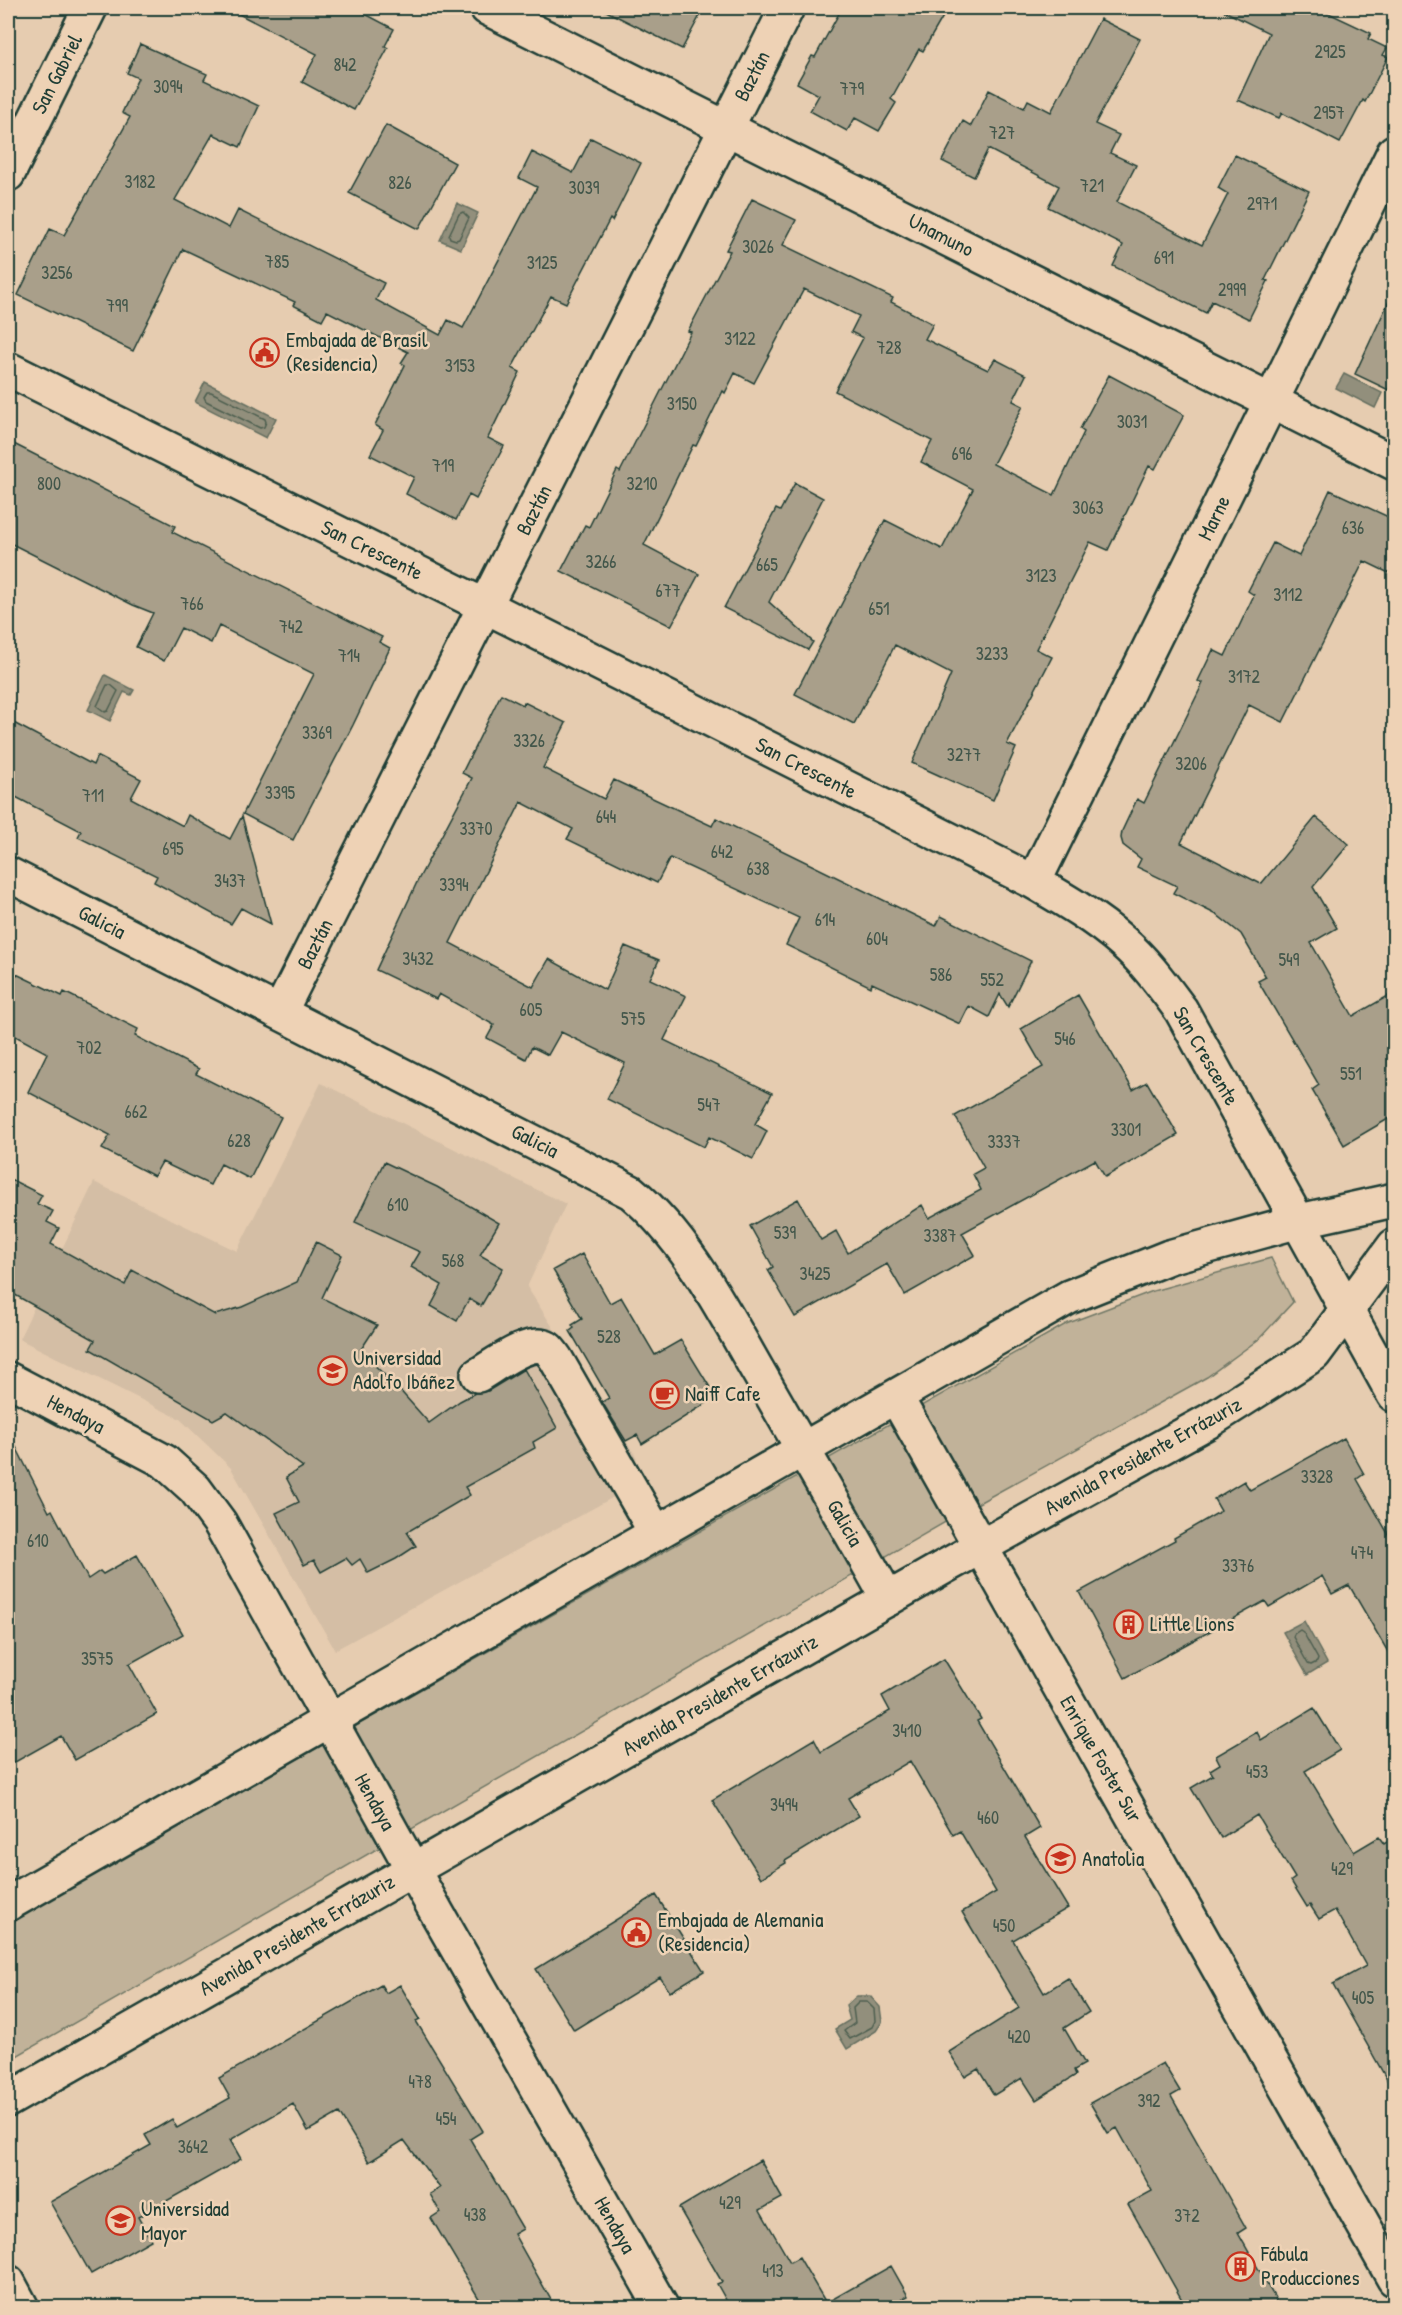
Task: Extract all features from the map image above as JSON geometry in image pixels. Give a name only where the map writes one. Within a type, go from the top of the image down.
[{"type":"street","name":"San Gabriel","points":[[8,174],[90,8]]},
{"type":"street","name":"Unamuno","points":[[487,8],[1395,463]]},
{"type":"street","name":"Baztán","points":[[280,1012],[787,8]]},
{"type":"street","name":"Marne","points":[[1034,882],[1395,152]]},
{"type":"street","name":"San Crescente","points":[[8,369],[1034,882],[1101,923],[1125,944],[1155,976],[1181,1010],[1395,1395]]},
{"type":"street","name":"Galicia","points":[[8,874],[631,1192],[667,1226],[695,1265],[804,1450],[888,1599]]},
{"type":"street","points":[[8,1904],[1069,1297],[1169,1257],[1299,1221],[1395,1200]]},
{"type":"street","name":"Avenida Presidente Errázuriz","points":[[8,2100],[888,1599],[1209,1421],[1314,1354],[1395,1246]]},
{"type":"street","points":[[478,1375],[518,1351],[535,1345],[548,1348],[656,1533]]},
{"type":"street","name":"Hendaya","points":[[8,1379],[164,1461],[195,1489],[220,1523],[662,2307]]},
{"type":"street","name":"Enrique Foster Sur","points":[[896,1397],[1395,2279]]},
{"type":"street","points":[[8,2282],[22,2307]]},
{"type":"shaded area","name":"Universidad Adolfo Ibáñez","points":[[321,1083],[566,1204],[527,1287],[637,1458],[628,1464],[630,1488],[335,1650],[231,1468],[180,1419],[19,1339],[94,1182],[237,1251]]},
{"type":"shaded area","points":[[1271,1258],[1293,1302],[1259,1339],[1207,1377],[975,1505],[8,2061],[8,1923],[1066,1324],[1153,1291]]},
{"type":"water","points":[[457,203],[478,213],[461,249],[440,240]]},
{"type":"water","points":[[1344,374],[1382,393],[1375,408],[1336,388]]},
{"type":"water","points":[[205,382],[276,418],[266,438],[195,402]]},
{"type":"water","points":[[105,675],[134,690],[131,695],[124,692],[110,721],[88,710]]},
{"type":"water","points":[[1304,1621],[1327,1663],[1307,1675],[1283,1632]]},
{"type":"water","points":[[857,1996],[870,1996],[880,2007],[882,2022],[876,2031],[847,2049],[835,2029],[850,2020],[846,2006]]},
{"type":"building","points":[[227,8],[354,8],[394,29],[385,46],[388,48],[354,110],[302,82],[317,54]]},
{"type":"building","points":[[600,8],[704,8],[682,49]]},
{"type":"building","points":[[842,8],[948,8],[923,51],[919,49],[891,99],[896,103],[879,131],[855,118],[847,131],[810,111],[819,95],[797,83],[812,56],[815,57]]},
{"type":"building","points":[[1218,8],[1318,8],[1371,33],[1368,39],[1387,48],[1383,55],[1388,57],[1365,102],[1363,100],[1340,143],[1282,113],[1279,118],[1238,100],[1269,33]]},
{"type":"building","points":[[1100,19],[1140,39],[1095,124],[1119,135],[1110,153],[1136,165],[1117,202],[1202,245],[1228,194],[1218,188],[1235,155],[1309,191],[1265,280],[1268,281],[1249,319],[1212,301],[1206,313],[1113,266],[1123,245],[1048,207],[1059,186],[988,149],[974,177],[942,161],[963,121],[971,126],[989,90],[1024,108],[1028,100],[1051,112]]},
{"type":"building","points":[[140,44],[207,74],[204,80],[259,106],[240,147],[213,134],[175,200],[229,228],[238,210],[384,283],[376,300],[440,335],[448,320],[463,328],[537,187],[519,178],[532,152],[573,173],[591,138],[641,163],[612,221],[610,219],[566,303],[551,296],[512,368],[520,372],[488,438],[504,446],[476,499],[469,495],[456,520],[406,494],[414,477],[370,455],[383,430],[375,425],[405,365],[401,363],[408,352],[327,311],[322,320],[293,305],[295,302],[183,249],[133,351],[18,295],[50,229],[64,235],[130,117],[122,113],[138,78],[127,73]]},
{"type":"building","points":[[386,125],[455,163],[419,229],[349,193]]},
{"type":"building","points":[[752,199],[796,220],[783,245],[893,298],[891,302],[933,324],[925,339],[988,370],[995,359],[1026,375],[1013,401],[1023,406],[993,464],[1054,495],[1084,432],[1080,429],[1109,375],[1184,415],[1155,469],[1149,466],[1108,550],[1090,542],[1036,649],[1052,657],[1007,744],[1016,748],[993,800],[912,763],[951,674],[895,645],[854,724],[795,694],[885,520],[942,549],[973,489],[921,462],[932,441],[835,391],[863,338],[851,332],[859,316],[804,289],[754,383],[735,373],[725,393],[723,391],[696,446],[693,445],[644,545],[699,574],[671,626],[561,571],[585,525],[589,527],[617,470],[620,472],[691,332],[688,331],[730,251],[726,250]]},
{"type":"building","points":[[1395,288],[1395,393],[1355,374]]},
{"type":"building","points":[[8,441],[175,526],[172,532],[382,637],[379,642],[390,648],[293,840],[243,814],[314,674],[219,626],[211,643],[181,628],[164,661],[136,647],[153,613],[8,542]]},
{"type":"building","points":[[795,483],[823,498],[769,602],[813,642],[808,650],[724,608],[776,509],[780,511]]},
{"type":"building","points":[[1330,490],[1395,520],[1395,576],[1364,561],[1283,722],[1249,705],[1181,843],[1261,884],[1316,817],[1349,844],[1313,887],[1337,928],[1311,943],[1353,1016],[1395,992],[1395,1115],[1344,1145],[1312,1090],[1319,1085],[1258,981],[1266,977],[1241,934],[1217,915],[1173,893],[1177,886],[1137,867],[1141,859],[1123,845],[1121,838],[1137,799],[1144,803],[1203,683],[1198,681],[1213,650],[1225,656],[1254,595],[1248,591],[1273,543],[1299,556]]},
{"type":"building","points":[[501,694],[523,705],[524,702],[566,723],[543,768],[604,799],[614,780],[712,826],[716,818],[936,926],[941,916],[1031,961],[1008,1007],[1000,994],[989,1017],[969,1006],[960,1024],[872,983],[871,987],[786,945],[799,918],[670,858],[657,883],[567,839],[573,829],[521,802],[450,943],[533,987],[549,959],[605,990],[625,946],[659,960],[650,979],[686,996],[664,1040],[772,1093],[755,1124],[767,1131],[753,1159],[709,1137],[704,1147],[607,1099],[625,1063],[561,1032],[548,1055],[532,1047],[526,1059],[487,1038],[494,1025],[439,994],[436,999],[376,970],[418,880],[472,778],[462,773]]},
{"type":"building","points":[[8,720],[93,765],[97,756],[141,779],[131,798],[183,826],[188,815],[230,839],[242,816],[271,924],[241,908],[231,924],[154,882],[157,876],[78,837],[81,831],[8,793]]},
{"type":"building","points":[[8,970],[62,996],[64,992],[138,1029],[135,1036],[199,1069],[196,1074],[281,1117],[250,1179],[221,1164],[210,1185],[162,1162],[154,1176],[102,1149],[110,1135],[28,1092],[47,1053],[8,1032]]},
{"type":"building","points":[[1078,995],[1133,1090],[1147,1082],[1178,1135],[1105,1177],[1095,1160],[962,1233],[975,1255],[905,1295],[887,1264],[795,1317],[768,1270],[773,1267],[750,1226],[798,1199],[821,1240],[836,1231],[848,1253],[922,1205],[929,1218],[981,1190],[973,1174],[984,1168],[955,1116],[1043,1067],[1021,1029]]},
{"type":"building","points":[[384,1162],[437,1187],[499,1223],[480,1255],[503,1268],[481,1306],[469,1299],[457,1321],[431,1306],[442,1285],[411,1267],[420,1252],[355,1222]]},
{"type":"building","points":[[8,1178],[42,1195],[37,1204],[53,1211],[47,1222],[59,1228],[51,1244],[125,1285],[132,1270],[215,1315],[242,1307],[297,1282],[316,1242],[342,1255],[322,1298],[377,1325],[360,1351],[397,1387],[429,1423],[460,1401],[475,1393],[488,1391],[524,1369],[557,1428],[533,1442],[535,1448],[465,1487],[470,1495],[407,1532],[416,1546],[396,1559],[368,1573],[360,1559],[352,1565],[346,1558],[321,1572],[314,1560],[304,1565],[276,1513],[299,1502],[286,1477],[303,1467],[227,1412],[213,1420],[90,1349],[95,1340],[8,1291]]},
{"type":"building","points":[[582,1254],[610,1303],[621,1297],[655,1355],[681,1340],[716,1397],[642,1444],[637,1435],[626,1441],[602,1402],[609,1398],[570,1331],[574,1328],[572,1325],[582,1319],[553,1270]]},
{"type":"building","points":[[8,1431],[49,1512],[52,1510],[88,1579],[100,1571],[103,1574],[137,1555],[183,1634],[129,1664],[157,1714],[75,1760],[61,1736],[8,1766]]},
{"type":"building","points":[[1344,1438],[1364,1474],[1357,1479],[1395,1546],[1395,1664],[1349,1585],[1332,1594],[1322,1576],[1269,1607],[1265,1601],[1125,1678],[1079,1592],[1175,1540],[1174,1538],[1221,1511],[1214,1499],[1244,1481],[1250,1490]]},
{"type":"building","points":[[944,1659],[981,1719],[977,1721],[1040,1828],[1025,1837],[1068,1908],[1013,1940],[1044,1993],[1068,1978],[1089,2012],[1064,2028],[1085,2064],[1074,2070],[1076,2075],[1036,2100],[1022,2078],[994,2095],[978,2069],[965,2077],[949,2052],[1019,2008],[962,1912],[996,1892],[960,1831],[953,1835],[910,1761],[848,1798],[859,1816],[761,1878],[712,1800],[814,1739],[821,1752],[890,1711],[882,1696]]},
{"type":"building","points":[[1314,1708],[1340,1750],[1305,1771],[1354,1852],[1379,1837],[1384,1844],[1395,1837],[1395,2094],[1333,1984],[1366,1966],[1335,1910],[1319,1919],[1310,1905],[1307,1907],[1291,1881],[1295,1878],[1257,1815],[1221,1838],[1191,1788],[1213,1775],[1210,1770],[1220,1764],[1216,1756],[1257,1732],[1261,1740]]},
{"type":"building","name":"Embajada de Alemania (Residencia)","points":[[656,1895],[704,1971],[670,1992],[660,1977],[574,2030],[536,1969]]},
{"type":"building","points":[[381,1985],[386,1993],[400,1985],[420,2019],[416,2021],[483,2131],[470,2139],[523,2229],[514,2234],[555,2307],[484,2307],[431,2218],[440,2212],[430,2194],[440,2188],[404,2140],[369,2162],[339,2113],[308,2131],[293,2104],[230,2140],[241,2159],[138,2217],[151,2240],[91,2274],[50,2202],[151,2145],[145,2135],[172,2119],[177,2128],[230,2098],[219,2078]]},
{"type":"building","points":[[1163,2063],[1180,2091],[1171,2096],[1246,2228],[1238,2233],[1280,2307],[1186,2307],[1128,2204],[1152,2191],[1117,2128],[1108,2133],[1090,2103]]},
{"type":"building","points":[[760,2160],[782,2198],[760,2210],[790,2262],[799,2257],[826,2303],[891,2266],[908,2296],[887,2307],[730,2307],[717,2284],[722,2282],[679,2208]]},
{"type":"place","name":"Embajada de Brasil (Residencia)","points":[[265,352]]},
{"type":"place","name":"Universidad Adolfo Ibáñez","points":[[332,1370]]},
{"type":"place","name":"Naiff Cafe","points":[[664,1394]]},
{"type":"place","name":"Little Lions","points":[[1129,1624]]},
{"type":"place","name":"Anatolia","points":[[1061,1859]]},
{"type":"place","name":"Embajada de Alemania (Residencia)","points":[[637,1932]]},
{"type":"place","name":"Universidad Mayor","points":[[120,2221]]},
{"type":"place","name":"Fábula Producciones","points":[[1240,2266]]}]
